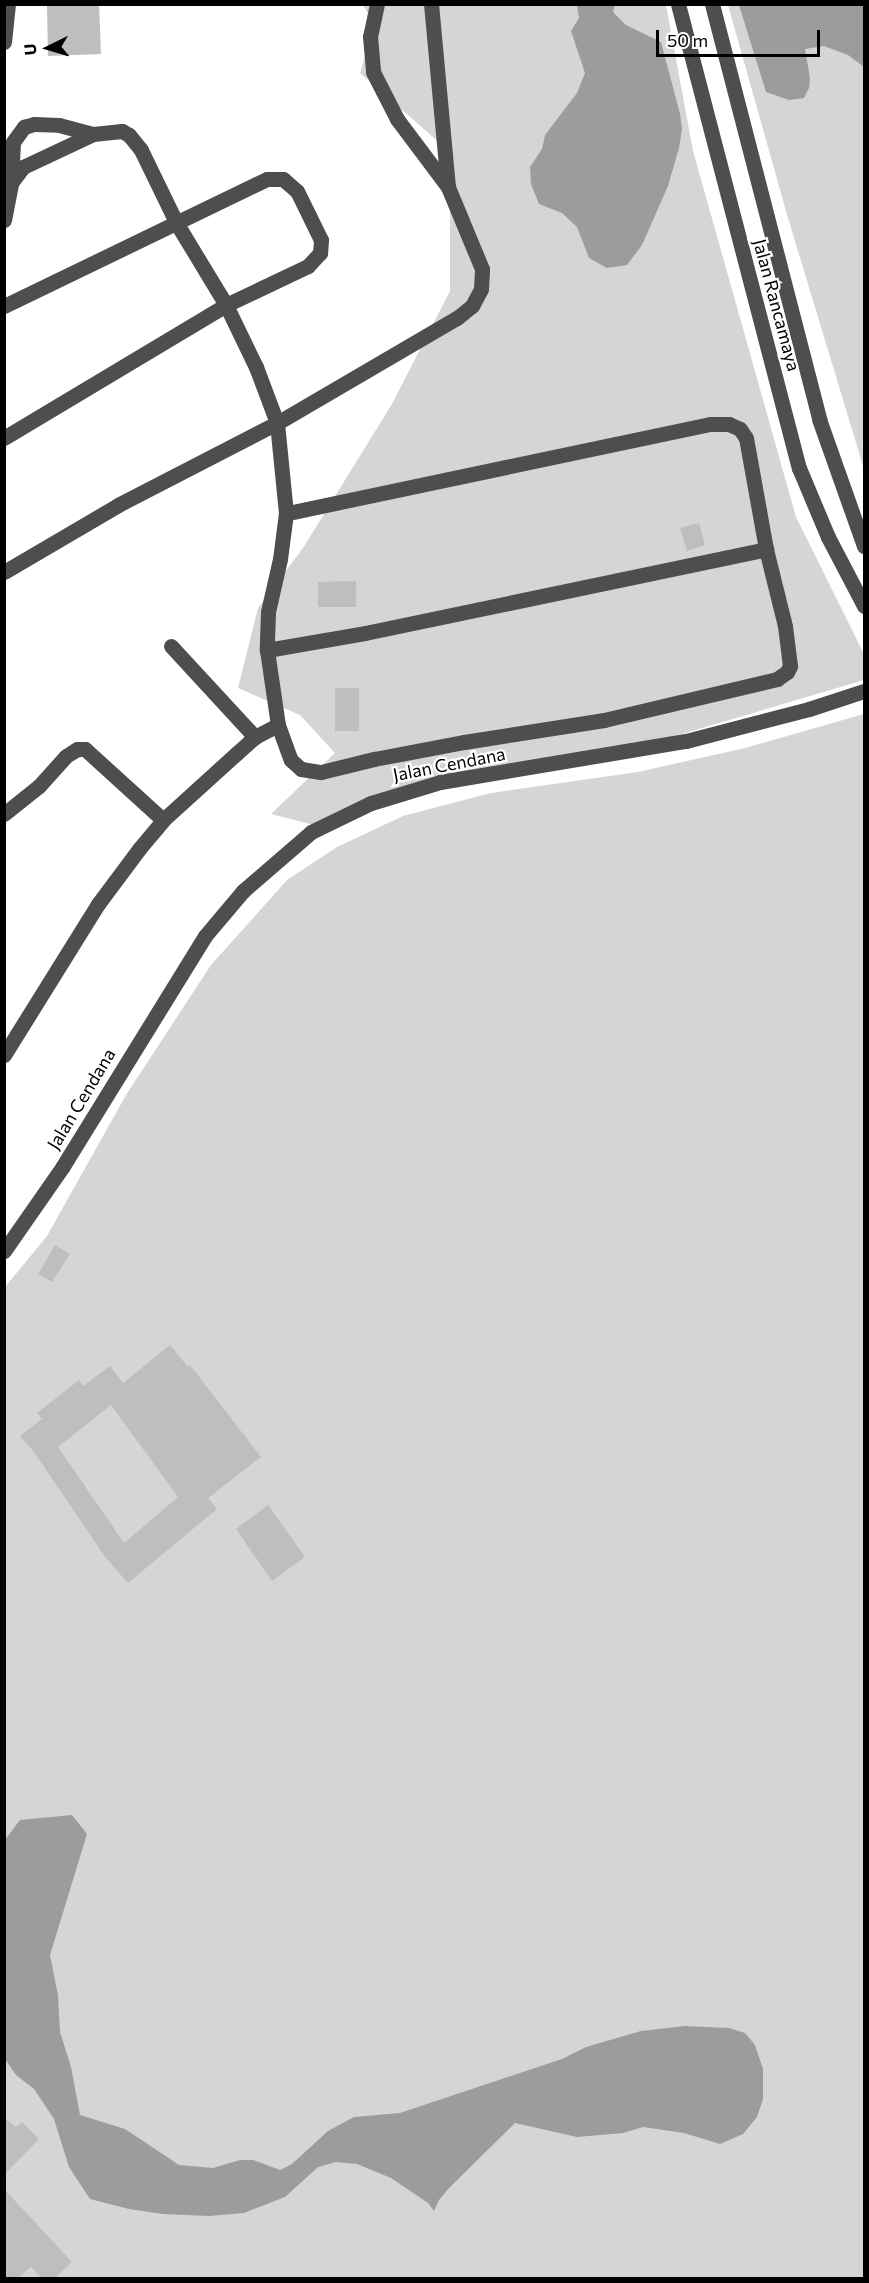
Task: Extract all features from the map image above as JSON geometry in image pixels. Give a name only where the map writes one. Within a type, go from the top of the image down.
[{"type":"street","points":[[6,36],[8,4]]},
{"type":"street","points":[[4,572],[118,505],[277,423],[457,318],[472,306],[481,289],[482,269],[448,187],[397,119],[373,72],[370,36],[377,4]]},
{"type":"street","points":[[431,4],[448,187]]},
{"type":"street","name":"Jalan Rancamaya","points":[[678,4],[799,468],[828,537],[864,606]]},
{"type":"street","name":"Jalan Rancamaya","points":[[712,4],[824,439],[864,546]]},
{"type":"street","points":[[4,220],[14,142],[24,127],[34,124],[58,125],[93,134]]},
{"type":"street","points":[[10,183],[23,167],[93,134],[122,131],[135,141],[152,168],[177,224],[226,305],[256,367],[277,423],[286,513],[280,559],[268,612],[267,650],[278,725],[291,760],[301,770],[315,773],[464,742],[604,720],[777,679],[787,672],[790,658],[766,549],[746,438],[740,429],[729,424],[710,424],[286,513]]},
{"type":"street","points":[[4,306],[267,179],[283,179],[297,191],[321,240],[321,248],[316,259],[226,305],[27,422],[4,438]]},
{"type":"street","points":[[4,424],[27,422]]},
{"type":"street","points":[[267,650],[364,633],[766,549]]},
{"type":"street","points":[[171,646],[255,737]]},
{"type":"street","name":"Jalan Cendana","points":[[4,1251],[63,1166],[210,929],[266,868],[311,832],[371,803],[429,785],[686,741],[809,709],[864,691]]},
{"type":"street","points":[[4,1055],[98,904],[163,820],[255,737],[278,725]]},
{"type":"street","points":[[4,814],[39,786],[66,756],[77,749],[85,749],[163,820]]},
{"type":"shaded area","points":[[363,5],[666,5],[693,151],[796,517],[864,654],[864,680],[645,745],[555,756],[314,825],[271,814],[335,753],[300,715],[238,688],[258,608],[303,548],[392,404],[450,291],[450,152],[360,73],[374,24]]},
{"type":"shaded area","points":[[577,5],[615,5],[613,12],[626,25],[661,42],[680,114],[682,129],[679,148],[668,186],[642,245],[627,265],[607,268],[589,258],[577,227],[562,213],[539,204],[531,184],[530,167],[542,149],[545,135],[577,93],[585,73],[571,31],[579,18]]},
{"type":"shaded area","points":[[728,5],[864,5],[864,469],[788,218]]},
{"type":"shaded area","points":[[739,5],[864,5],[864,67],[848,55],[824,46],[805,49],[810,78],[809,88],[804,98],[789,100],[766,92]]},
{"type":"shaded area","points":[[864,714],[864,2278],[5,2278],[5,1287],[47,1236],[126,1095],[211,965],[287,880],[337,847],[403,816],[491,793],[638,772],[745,748]]},
{"type":"shaded area","points":[[72,1815],[87,1834],[50,1955],[58,1995],[60,2032],[71,2067],[80,2115],[125,2129],[179,2165],[213,2168],[240,2160],[253,2160],[280,2170],[292,2164],[328,2131],[354,2117],[400,2113],[562,2059],[586,2047],[641,2031],[685,2026],[729,2028],[745,2033],[755,2045],[763,2069],[763,2099],[757,2117],[743,2134],[720,2144],[684,2133],[643,2127],[623,2133],[577,2137],[515,2123],[449,2188],[439,2200],[434,2211],[428,2203],[391,2178],[357,2164],[336,2162],[318,2167],[285,2197],[244,2213],[209,2216],[163,2214],[129,2209],[90,2199],[69,2167],[54,2119],[34,2089],[16,2075],[5,2059],[5,1840],[20,1820]]},
{"type":"building","points":[[47,4],[99,4],[101,54],[48,56]]},
{"type":"building","points":[[699,523],[705,545],[687,551],[680,528]]},
{"type":"building","points":[[356,581],[356,607],[318,607],[318,582]]},
{"type":"building","points":[[335,688],[359,688],[359,731],[335,731]]},
{"type":"building","points":[[55,1245],[70,1254],[52,1282],[38,1274]]},
{"type":"building","points":[[170,1345],[188,1367],[190,1365],[261,1457],[208,1498],[217,1509],[128,1583],[106,1558],[34,1452],[20,1436],[42,1419],[37,1413],[79,1380],[83,1386],[110,1366],[123,1383]],"holes":[[[111,1405],[178,1497],[124,1543],[58,1447]]]},
{"type":"building","points":[[268,1505],[305,1557],[272,1581],[236,1529]]},
{"type":"building","points":[[4,2118],[16,2127],[22,2122],[39,2139],[4,2175]]},
{"type":"building","points":[[4,2189],[72,2262],[55,2278],[41,2278],[31,2267],[18,2278],[4,2278]]}]
